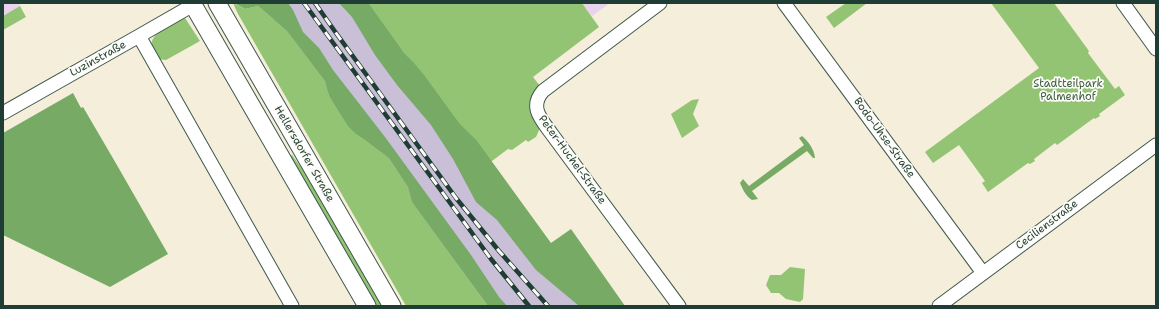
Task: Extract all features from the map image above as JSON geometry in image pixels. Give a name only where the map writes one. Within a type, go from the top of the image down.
[{"type":"main road","name":"Hellersdorfer Straße","points":[[217,3],[392,306]]},
{"type":"main road","name":"Hellersdorfer Straße","points":[[194,4],[366,306]]},
{"type":"street","name":"Peter-Huchel-Straße","points":[[660,3],[543,91],[538,97],[536,108],[540,117],[551,133],[679,306]]},
{"type":"street","name":"Bodo-Uhse-Straße","points":[[784,3],[983,273]]},
{"type":"street","points":[[1123,3],[1156,49]]},
{"type":"street","name":"Luzinstraße","points":[[3,113],[194,4]]},
{"type":"street","points":[[139,36],[292,306]]},
{"type":"street","name":"Cecilienstraße","points":[[939,306],[1156,145]]},
{"type":"shaded area","points":[[3,3],[19,3],[20,6],[3,16]]},
{"type":"shaded area","points":[[261,3],[362,3],[479,168],[603,306],[488,306]]},
{"type":"shaded area","points":[[582,3],[610,3],[592,16]]},
{"type":"green space","points":[[233,3],[245,9],[258,6],[287,31],[325,81],[329,96],[357,135],[389,158],[408,187],[412,202],[488,306],[406,306]]},
{"type":"green space","points":[[234,3],[288,3],[293,10],[303,32],[319,48],[333,70],[385,137],[471,255],[499,297],[507,306],[488,306],[412,202],[408,187],[389,158],[357,135],[348,126],[329,96],[325,81],[287,31],[258,6],[245,9]]},
{"type":"green space","points":[[339,3],[369,4],[404,53],[424,75],[459,123],[477,141],[551,243],[571,229],[625,306],[579,306],[536,270],[497,220],[476,202],[453,159],[431,125],[397,85],[375,55],[352,17]]},
{"type":"green space","points":[[362,3],[582,3],[599,27],[533,77],[540,86],[531,97],[530,102],[531,112],[540,128],[536,137],[528,142],[526,140],[512,150],[508,149],[492,161],[479,168]]},
{"type":"green space","points":[[846,3],[867,3],[834,28],[826,17]]},
{"type":"green space","name":"Stadtteilpark Palmenhof","points":[[991,3],[1054,3],[1115,89],[1119,86],[1125,95],[1099,114],[1100,116],[1095,119],[1094,118],[1057,145],[1055,143],[1034,159],[1035,161],[1030,164],[1028,163],[988,192],[982,183],[985,181],[959,145],[933,163],[925,152],[1039,68]]},
{"type":"green space","points":[[20,6],[26,17],[3,30],[3,16]]},
{"type":"green space","points":[[185,18],[200,41],[166,60],[160,59],[157,57],[152,46],[156,35],[161,30]]},
{"type":"green space","points":[[73,93],[81,108],[83,107],[168,254],[110,287],[3,235],[3,133]]},
{"type":"green space","points":[[699,99],[693,114],[699,126],[682,138],[671,114],[692,100]]},
{"type":"green space","points":[[802,136],[811,146],[815,158],[813,158],[807,151],[752,191],[758,199],[752,200],[745,193],[740,183],[743,179],[749,186],[804,145],[799,138]]},
{"type":"green space","points":[[292,155],[312,182],[383,306],[375,306],[288,157]]},
{"type":"green space","points":[[790,267],[805,269],[803,299],[800,302],[786,299],[779,293],[771,293],[766,285],[770,275],[781,275]]},
{"type":"railway","points":[[304,3],[491,259],[529,306]]},
{"type":"railway","points":[[315,3],[456,198],[499,251],[548,306]]}]
